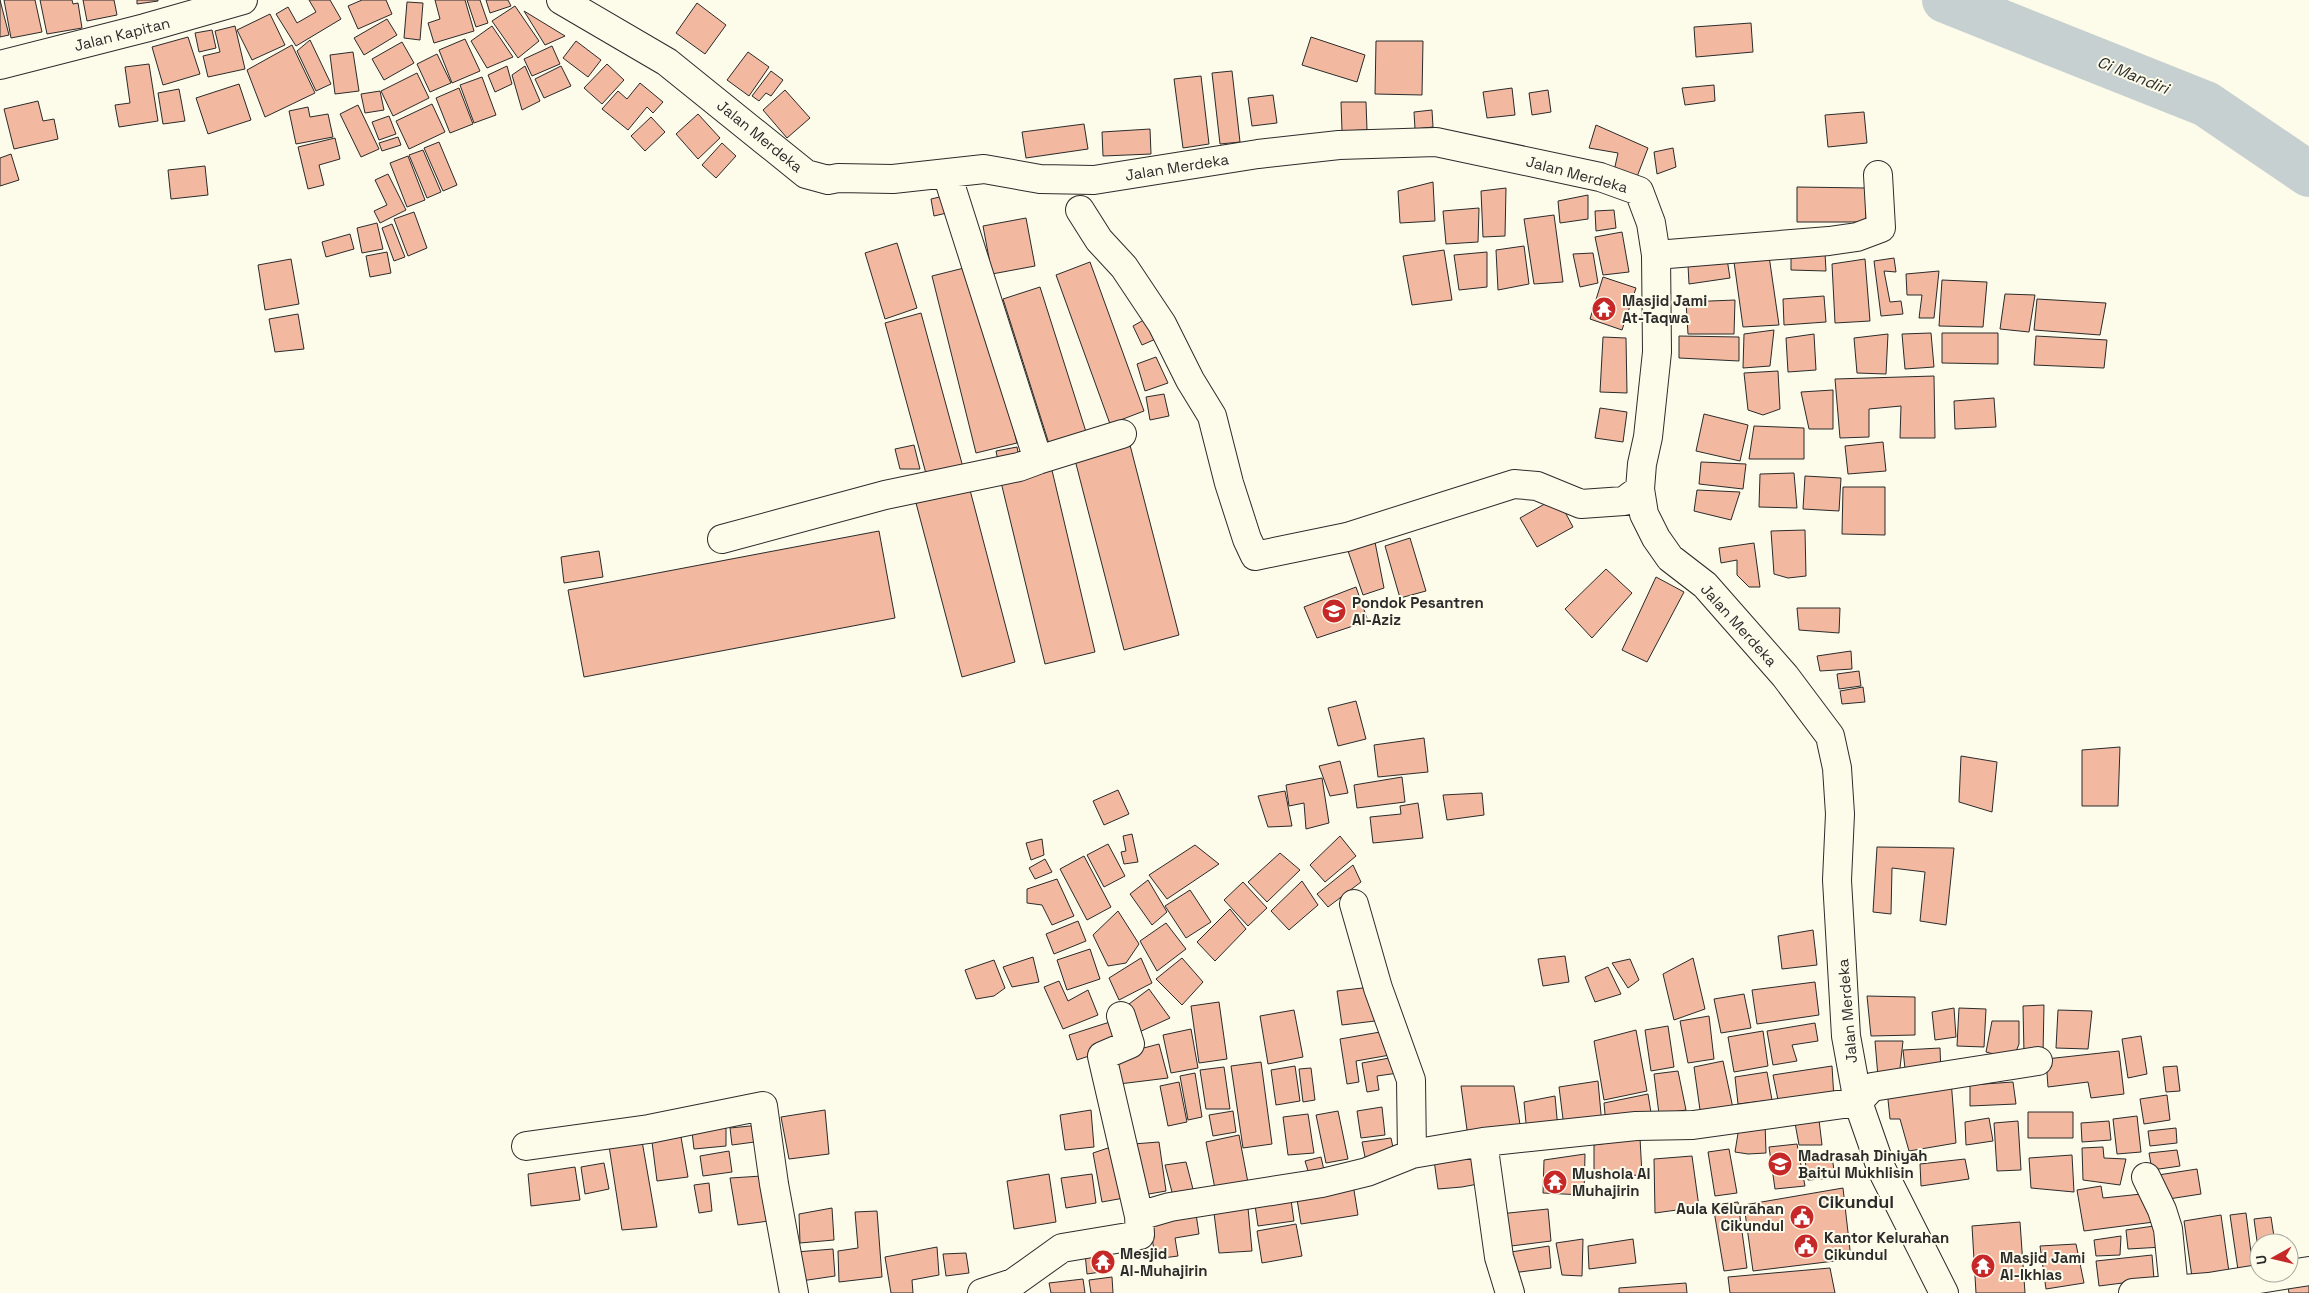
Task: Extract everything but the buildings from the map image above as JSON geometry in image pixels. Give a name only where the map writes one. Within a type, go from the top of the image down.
[{"type":"street","name":"Jalan Kapitan","points":[[0,65],[145,28],[243,0]]},
{"type":"street","name":"Jalan Merdeka","points":[[561,0],[667,62],[806,174],[828,180],[838,178],[893,179],[984,169],[1040,179],[1094,180],[1258,154],[1339,145],[1436,142],[1600,177],[1639,191],[1651,223],[1656,255],[1657,352],[1648,437],[1642,464],[1640,489],[1644,514],[1656,538],[1670,558],[1705,585],[1784,676],[1830,736],[1837,768],[1840,814],[1837,880],[1846,1036],[1858,1102],[1881,1168],[1944,1293]]},
{"type":"street","points":[[947,174],[1038,460]]},
{"type":"street","points":[[1656,255],[1829,241],[1858,236],[1881,228],[1878,176]]},
{"type":"street","points":[[1080,210],[1099,240],[1124,268],[1162,324],[1190,380],[1212,416],[1229,483],[1247,539],[1255,556],[1347,538],[1514,484],[1537,486],[1581,504],[1624,501],[1640,489]]},
{"type":"street","points":[[722,539],[885,496],[1019,467],[1122,434]]},
{"type":"street","points":[[1354,904],[1378,988],[1411,1080],[1412,1154]]},
{"type":"street","points":[[982,1293],[1013,1283],[1062,1248],[1140,1235],[1139,1216],[1102,1056],[1130,1044],[1121,1016]]},
{"type":"street","points":[[1139,1216],[1170,1206],[1322,1182],[1367,1172],[1412,1154],[1483,1142],[1636,1126],[1693,1125],[1858,1102],[1872,1087],[2038,1061]]},
{"type":"street","points":[[526,1146],[649,1129],[763,1106],[774,1184],[794,1293]]},
{"type":"street","points":[[1483,1142],[1499,1258],[1510,1293]]},
{"type":"street","points":[[2146,1177],[2162,1210],[2168,1229],[2174,1289]]},
{"type":"street","points":[[2133,1293],[2209,1287],[2309,1271]]},
{"type":"waterway","name":"Ci Mandiri","points":[[1945,0],[2206,104],[2309,174]]},
{"type":"place","name":"Masjid Jami At-Taqwa","points":[[1604,309]]},
{"type":"place","name":"Pondok Pesantren Al-Aziz","points":[[1334,611]]},
{"type":"place","name":"Madrasah Diniyah Baitul Mukhlisin","points":[[1780,1164]]},
{"type":"place","name":"Mushola Al Muhajirin","points":[[1555,1182]]},
{"type":"place","name":"Aula Kelurahan Cikundul","points":[[1802,1217]]},
{"type":"place","name":"Kantor Kelurahan Cikundul","points":[[1806,1246]]},
{"type":"place","name":"Mesjid Al-Muhajirin","points":[[1103,1262]]},
{"type":"place","name":"Masjid Jami Al-Ikhlas","points":[[1983,1266]]},
{"type":"district","name":"Cikundul","points":[[1856,1201]]}]
